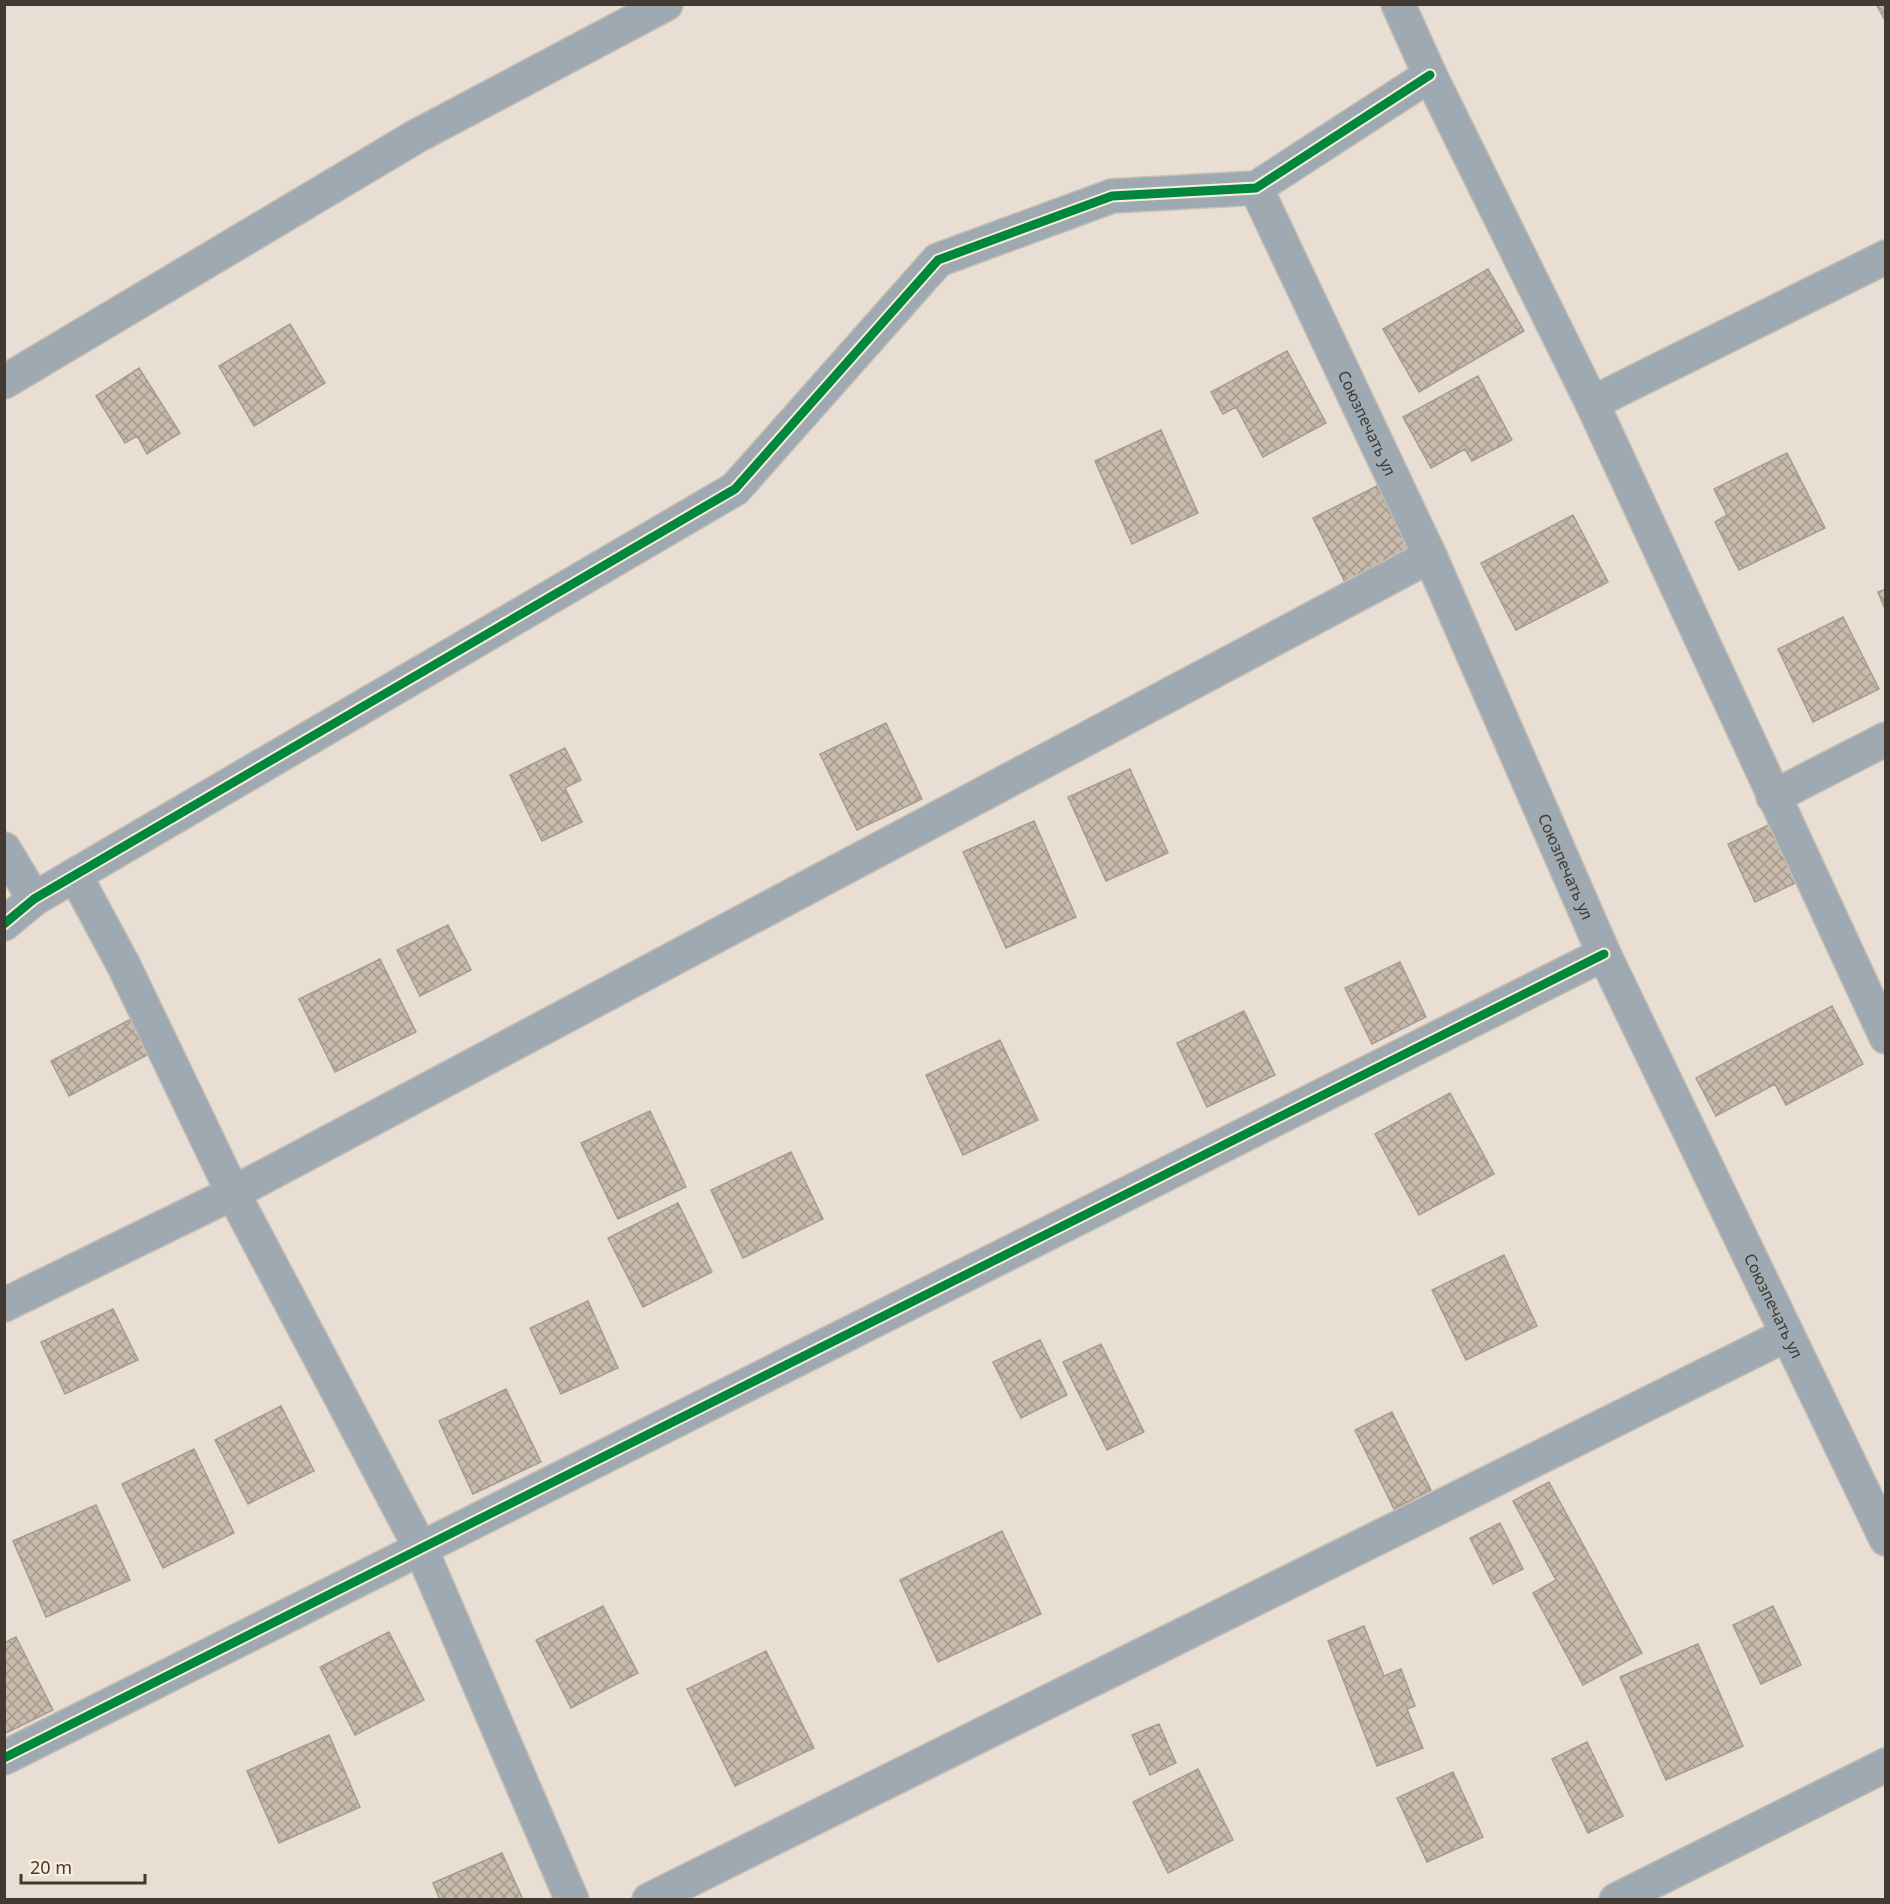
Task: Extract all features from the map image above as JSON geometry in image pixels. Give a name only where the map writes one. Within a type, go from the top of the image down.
[{"type":"street","points":[[4,382],[415,137],[666,4]]},
{"type":"street","points":[[1398,4],[1430,75],[1592,403],[1886,1037]]},
{"type":"street","points":[[4,924],[34,899],[735,489],[938,260],[1112,196],[1256,188],[1430,75]]},
{"type":"street","name":"Союзпечать ул","points":[[1256,188],[1430,556],[1604,954],[1886,1539]]},
{"type":"street","points":[[1592,403],[1886,257]]},
{"type":"street","points":[[4,1305],[233,1193],[1430,556]]},
{"type":"street","points":[[1773,797],[1886,739]]},
{"type":"street","points":[[4,849],[34,899]]},
{"type":"street","points":[[75,875],[124,966],[233,1193],[421,1550],[572,1899]]},
{"type":"street","points":[[4,1758],[1604,954]]},
{"type":"street","points":[[649,1899],[1786,1335]]},
{"type":"street","points":[[1616,1899],[1886,1765]]},
{"type":"building","points":[[1876,4],[1886,4],[1886,22]]},
{"type":"building","points":[[1488,269],[1524,331],[1419,392],[1383,329]]},
{"type":"building","points":[[290,324],[325,383],[254,426],[219,366]]},
{"type":"building","points":[[1287,351],[1326,423],[1263,457],[1236,407],[1223,414],[1211,392]]},
{"type":"building","points":[[139,368],[180,433],[147,454],[137,436],[125,443],[96,396]]},
{"type":"building","points":[[1478,376],[1512,440],[1472,461],[1465,449],[1431,468],[1403,417]]},
{"type":"building","points":[[1161,430],[1198,513],[1132,544],[1095,461]]},
{"type":"building","points":[[1787,453],[1825,528],[1739,570],[1715,522],[1727,515],[1714,489]]},
{"type":"building","points":[[1377,486],[1410,553],[1346,584],[1313,518]]},
{"type":"building","points":[[1573,515],[1608,582],[1516,630],[1481,563]]},
{"type":"building","points":[[1886,589],[1886,612],[1878,592]]},
{"type":"building","points":[[1843,617],[1879,689],[1813,722],[1778,649]]},
{"type":"building","points":[[886,723],[922,799],[857,830],[820,754]]},
{"type":"building","points":[[565,748],[581,780],[565,788],[582,822],[542,841],[510,775]]},
{"type":"building","points":[[1130,769],[1168,853],[1106,881],[1068,797]]},
{"type":"building","points":[[1034,821],[1076,917],[1006,948],[963,852]]},
{"type":"building","points":[[1773,823],[1800,881],[1755,902],[1728,844]]},
{"type":"building","points":[[448,925],[471,970],[420,996],[397,950]]},
{"type":"building","points":[[380,959],[416,1032],[335,1072],[299,999]]},
{"type":"building","points":[[1400,962],[1426,1017],[1372,1044],[1345,988]]},
{"type":"building","points":[[1832,1006],[1863,1064],[1786,1105],[1775,1084],[1716,1116],[1696,1078]]},
{"type":"building","points":[[1244,1011],[1275,1075],[1207,1107],[1177,1043]]},
{"type":"building","points":[[133,1018],[151,1053],[69,1096],[51,1061]]},
{"type":"building","points":[[1000,1040],[1038,1120],[963,1155],[926,1075]]},
{"type":"building","points":[[1450,1093],[1494,1174],[1419,1215],[1375,1134]]},
{"type":"building","points":[[650,1111],[686,1187],[618,1219],[581,1143]]},
{"type":"building","points":[[791,1152],[823,1219],[743,1258],[711,1190]]},
{"type":"building","points":[[678,1203],[712,1272],[643,1307],[608,1238]]},
{"type":"building","points":[[1504,1255],[1537,1326],[1466,1360],[1432,1290]]},
{"type":"building","points":[[588,1301],[618,1368],[561,1394],[530,1328]]},
{"type":"building","points":[[113,1309],[138,1360],[65,1394],[41,1342]]},
{"type":"building","points":[[1040,1340],[1067,1395],[1021,1418],[993,1362]]},
{"type":"building","points":[[1101,1344],[1144,1432],[1107,1450],[1063,1362]]},
{"type":"building","points":[[506,1389],[541,1462],[473,1494],[439,1421]]},
{"type":"building","points":[[281,1406],[314,1471],[248,1504],[215,1440]]},
{"type":"building","points":[[1392,1412],[1431,1490],[1394,1509],[1355,1430]]},
{"type":"building","points":[[194,1449],[234,1533],[163,1568],[122,1484]]},
{"type":"building","points":[[1549,1482],[1642,1653],[1583,1685],[1533,1593],[1556,1580],[1513,1501]]},
{"type":"building","points":[[96,1505],[130,1580],[46,1617],[13,1541]]},
{"type":"building","points":[[1500,1523],[1523,1569],[1493,1584],[1470,1538]]},
{"type":"building","points":[[1002,1531],[1041,1614],[938,1662],[900,1580]]},
{"type":"building","points":[[603,1606],[638,1673],[571,1708],[536,1640]]},
{"type":"building","points":[[1773,1606],[1801,1665],[1761,1684],[1733,1625]]},
{"type":"building","points":[[1364,1626],[1384,1676],[1401,1669],[1415,1706],[1407,1709],[1423,1748],[1377,1766],[1328,1641]]},
{"type":"building","points":[[389,1632],[424,1700],[355,1735],[320,1667]]},
{"type":"building","points":[[16,1637],[53,1710],[4,1734],[4,1643]]},
{"type":"building","points":[[1698,1644],[1743,1746],[1666,1780],[1620,1677]]},
{"type":"building","points":[[766,1651],[814,1748],[735,1786],[687,1689]]},
{"type":"building","points":[[1159,1724],[1176,1763],[1150,1775],[1132,1735]]},
{"type":"building","points":[[329,1735],[360,1807],[279,1843],[247,1771]]},
{"type":"building","points":[[1587,1742],[1623,1816],[1588,1833],[1552,1759]]},
{"type":"building","points":[[1198,1769],[1233,1840],[1168,1873],[1133,1802]]},
{"type":"building","points":[[1453,1772],[1483,1837],[1427,1862],[1397,1798]]},
{"type":"building","points":[[502,1853],[523,1900],[440,1900],[433,1883]]},
{"type":"cycle path","points":[[4,924],[34,899],[735,489],[938,260],[1112,196],[1256,188],[1430,75]]},
{"type":"cycle path","points":[[4,1758],[1604,954]]}]
